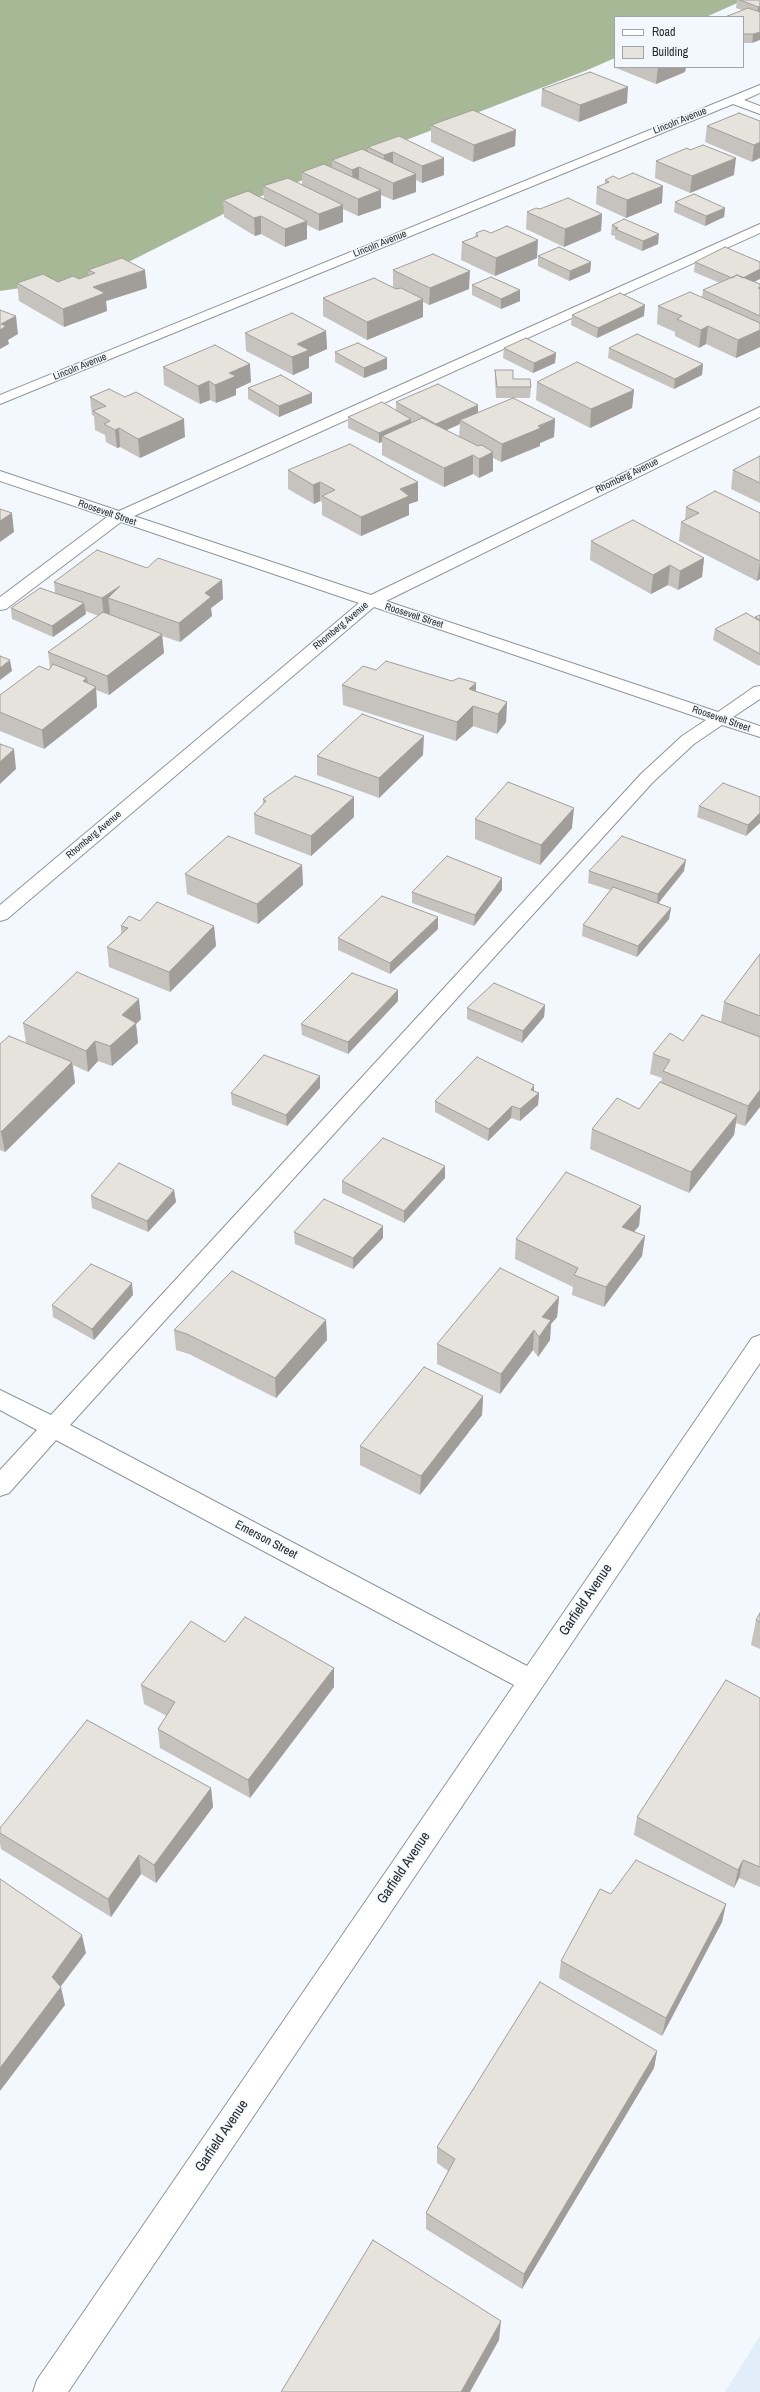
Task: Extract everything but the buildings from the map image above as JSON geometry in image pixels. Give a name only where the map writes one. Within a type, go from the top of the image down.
[{"type":"street","name":"Lincoln Avenue","points":[[0,400],[760,89]]},
{"type":"street","points":[[733,100],[760,110]]},
{"type":"street","points":[[0,604],[118,517],[760,228]]},
{"type":"street","name":"Rhomberg Avenue","points":[[0,915],[370,602],[760,411]]},
{"type":"street","name":"Roosevelt Street","points":[[0,476],[370,602],[760,732]]},
{"type":"street","points":[[0,1486],[647,778],[688,740],[760,691]]},
{"type":"street","name":"Garfield Avenue","points":[[49,2392],[760,1344]]},
{"type":"street","name":"Emerson Street","points":[[0,1399],[531,1681]]},
{"type":"shaded area","points":[[760,2336],[760,2392],[725,2392]]},
{"type":"green space","points":[[0,0],[744,0],[708,16],[614,16],[614,58],[251,200],[101,276],[0,291]]}]
